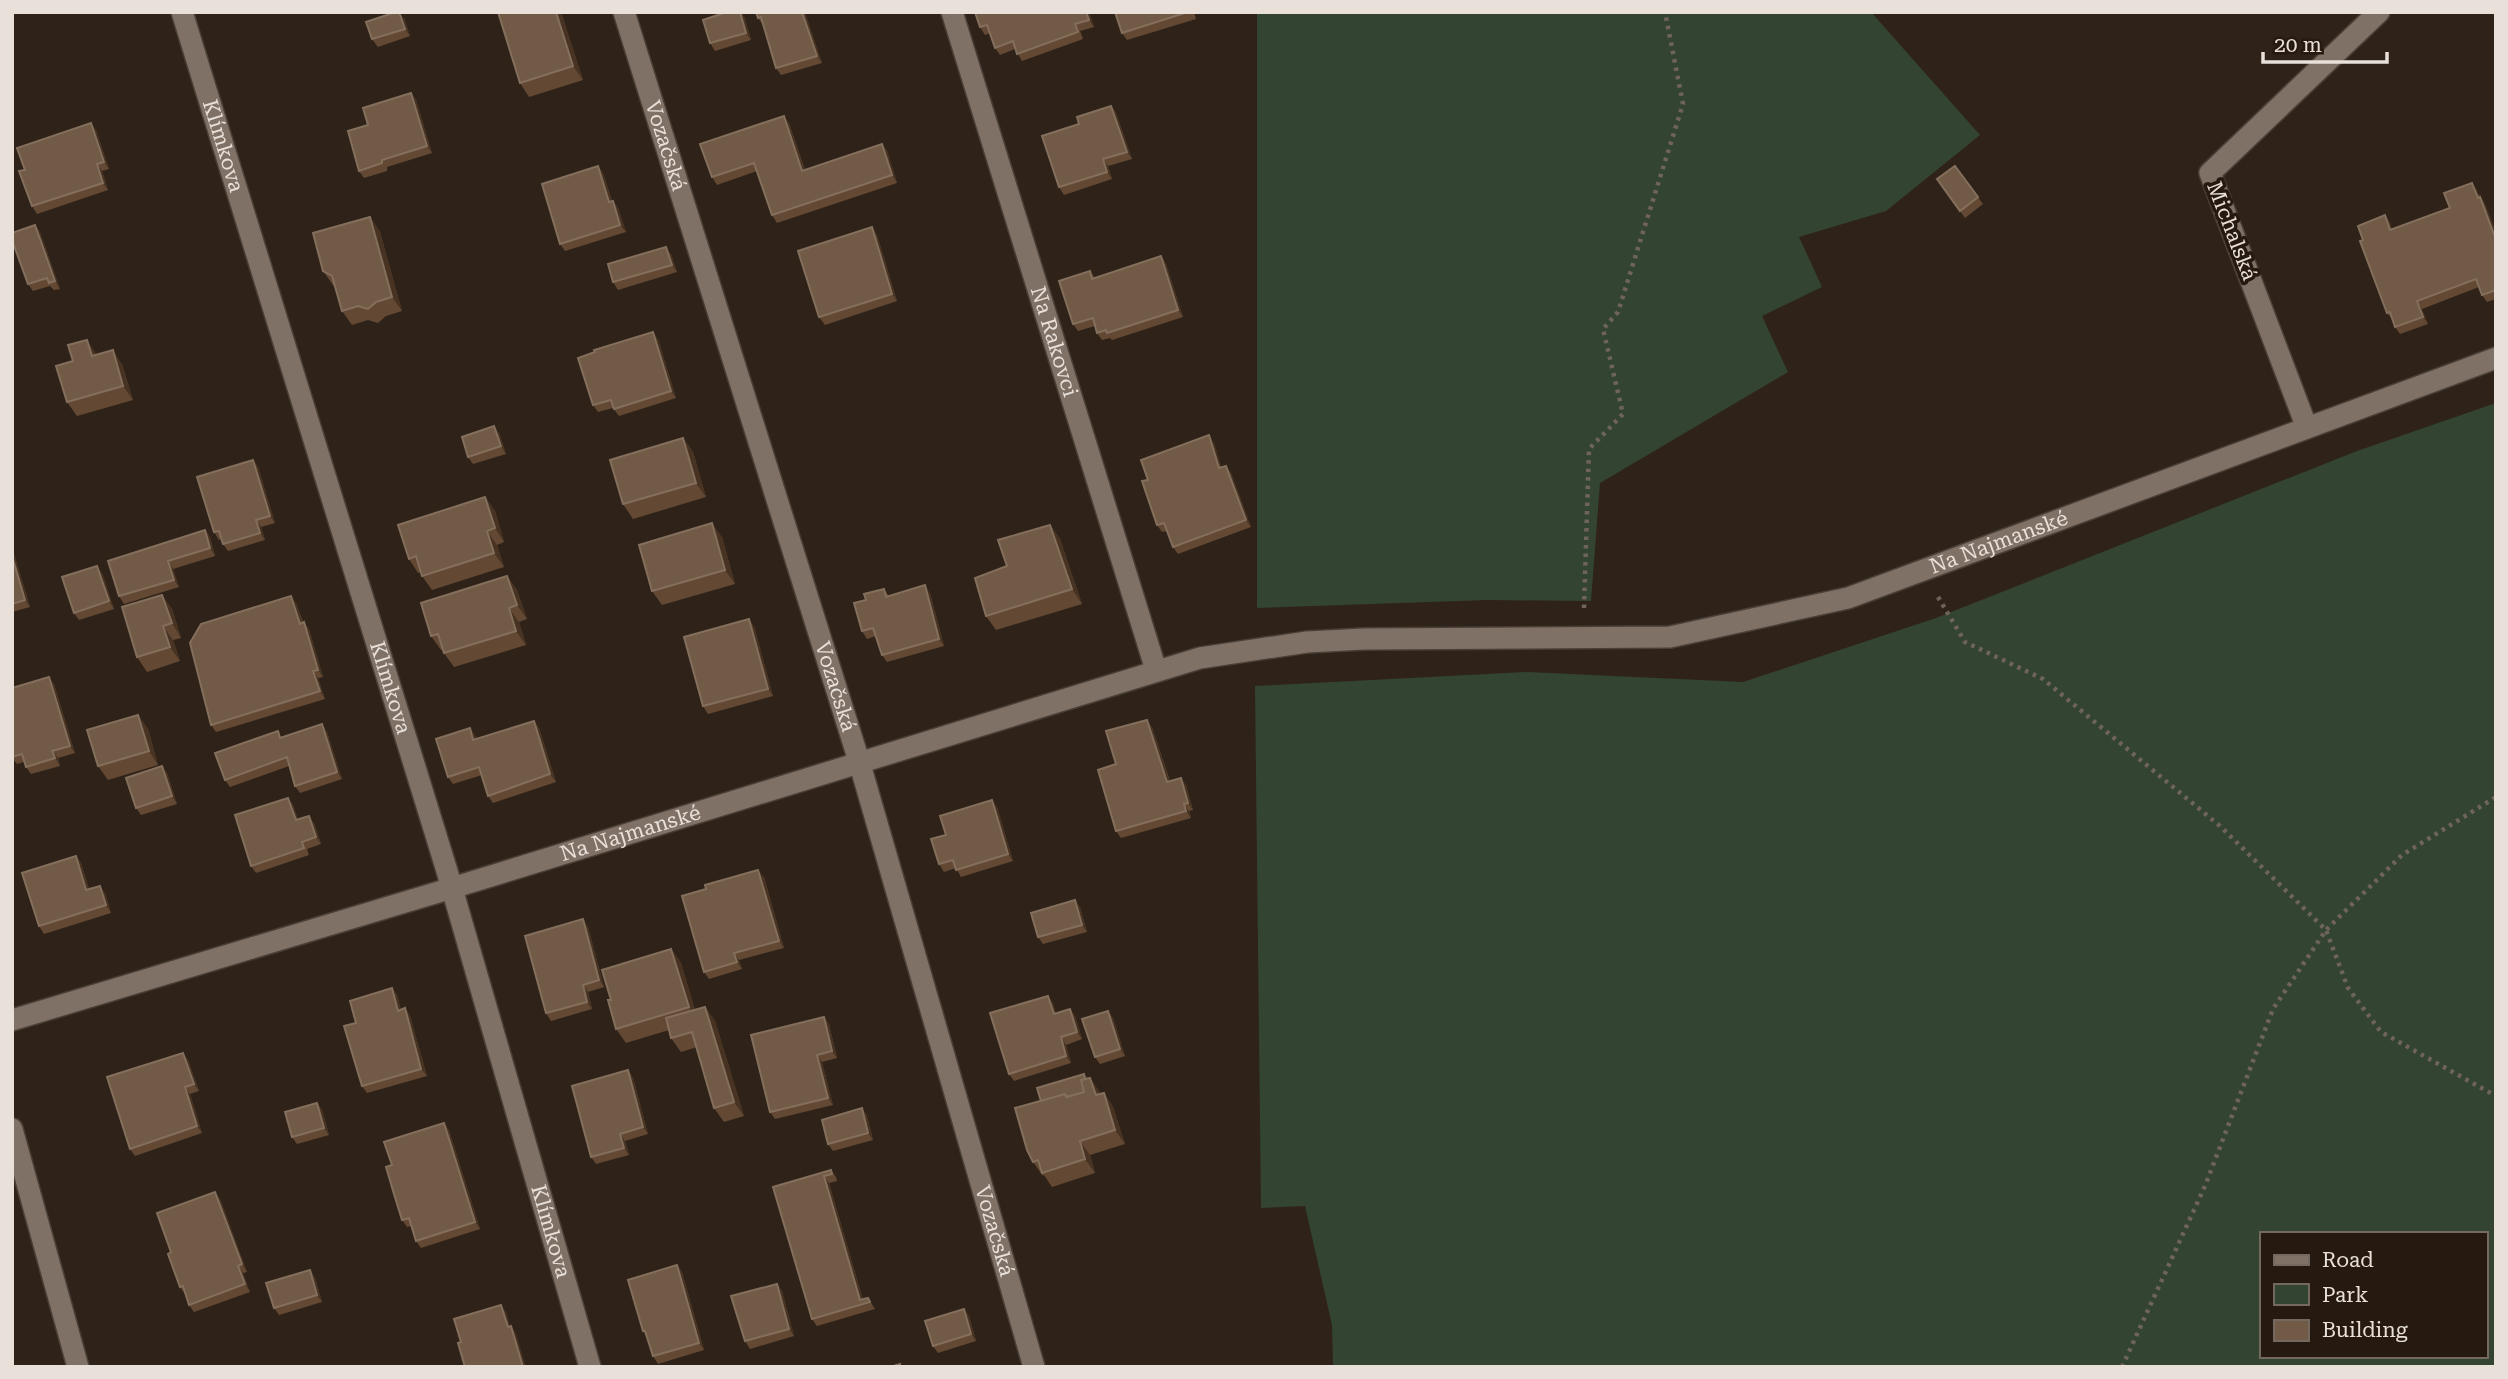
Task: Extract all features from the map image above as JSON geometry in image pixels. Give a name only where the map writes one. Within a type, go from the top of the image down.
[{"type":"street","name":"Klímkova","points":[[181,12],[452,888],[590,1367]]},
{"type":"street","name":"Vozačská","points":[[624,12],[859,761],[1034,1367]]},
{"type":"street","name":"Na Rakovci","points":[[952,12],[1156,670]]},
{"type":"street","name":"Michalská","points":[[2307,428],[2210,173],[2379,12]]},
{"type":"street","name":"Na Najmanské","points":[[12,1020],[452,888],[1200,657],[1307,642],[1364,639],[1670,637],[1848,598],[2496,358]]},
{"type":"street","points":[[12,1129],[78,1367]]},
{"type":"path","points":[[1583,636],[1589,449],[1623,414],[1603,329],[1618,312],[1683,104],[1665,12]]},
{"type":"path","points":[[1921,571],[1965,642],[2043,679],[2220,826],[2326,930],[2348,988],[2381,1032],[2496,1096]]},
{"type":"path","points":[[2122,1367],[2205,1186],[2273,1009],[2326,930],[2402,855],[2496,797]]},
{"type":"green space","points":[[1257,12],[1871,12],[1980,135],[1886,211],[1799,237],[1822,287],[1762,316],[1788,372],[1600,483],[1591,601],[1487,600],[1257,608]]},
{"type":"green space","points":[[2496,403],[2496,1367],[1333,1367],[1332,1325],[1305,1206],[1261,1208],[1255,686],[1527,672],[1743,682],[1936,618],[2357,451]]},
{"type":"building","points":[[399,12],[405,29],[372,39],[366,22]]},
{"type":"building","points":[[498,12],[556,12],[573,66],[520,83]]},
{"type":"building","points":[[727,12],[740,12],[746,33],[710,43],[703,20]]},
{"type":"building","points":[[756,12],[802,12],[817,56],[776,68],[761,17],[758,18]]},
{"type":"building","points":[[975,12],[1086,12],[1089,20],[1075,24],[1078,32],[1017,54],[1013,41],[995,48],[987,25],[980,27]]},
{"type":"building","points":[[1115,12],[1188,12],[1122,33]]},
{"type":"building","points":[[411,93],[427,146],[382,160],[382,163],[359,171],[348,131],[368,125],[363,108]]},
{"type":"building","points":[[1111,106],[1127,152],[1103,159],[1107,172],[1059,187],[1042,136],[1079,124],[1077,117]]},
{"type":"building","points":[[784,116],[802,171],[882,144],[892,175],[772,215],[754,163],[712,177],[700,144]]},
{"type":"building","points":[[91,123],[104,162],[97,164],[103,183],[32,206],[19,171],[25,170],[17,148]]},
{"type":"building","points":[[598,166],[609,202],[613,201],[620,225],[560,244],[542,184]]},
{"type":"building","points":[[1955,166],[1978,197],[1960,211],[1937,179]]},
{"type":"building","points":[[2472,183],[2496,240],[2496,290],[2482,295],[2476,279],[2417,301],[2423,317],[2395,327],[2390,312],[2387,313],[2360,241],[2363,240],[2358,226],[2385,215],[2390,230],[2450,208],[2444,193]]},
{"type":"building","points":[[370,217],[392,297],[376,302],[368,309],[358,306],[342,311],[332,276],[323,271],[313,233]]},
{"type":"building","points":[[35,225],[55,281],[49,283],[47,278],[28,284],[12,240],[12,233]]},
{"type":"building","points":[[872,227],[892,294],[819,317],[798,251]]},
{"type":"building","points":[[666,247],[672,265],[613,282],[608,264]]},
{"type":"building","points":[[1161,256],[1178,310],[1107,333],[1106,330],[1097,333],[1093,318],[1073,324],[1059,281],[1090,271],[1092,279]]},
{"type":"building","points":[[653,332],[671,391],[614,409],[611,400],[593,405],[578,358],[595,352],[594,350]]},
{"type":"building","points":[[87,340],[92,356],[113,350],[123,386],[67,402],[56,366],[73,361],[68,345]]},
{"type":"building","points":[[494,426],[501,446],[468,457],[462,437]]},
{"type":"building","points":[[1209,435],[1219,468],[1226,466],[1246,520],[1173,547],[1164,523],[1157,525],[1142,481],[1148,480],[1141,460]]},
{"type":"building","points":[[683,438],[696,483],[623,504],[610,460]]},
{"type":"building","points":[[253,460],[270,516],[256,520],[260,533],[223,544],[219,531],[214,532],[197,477]]},
{"type":"building","points":[[485,497],[495,528],[487,531],[494,553],[422,576],[416,556],[409,559],[398,525]]},
{"type":"building","points":[[712,523],[725,570],[652,591],[639,545]]},
{"type":"building","points":[[1050,525],[1072,589],[986,616],[975,578],[1007,566],[998,540]]},
{"type":"building","points":[[205,530],[210,548],[168,561],[174,580],[119,596],[108,561]]},
{"type":"building","points":[[12,556],[25,600],[12,604]]},
{"type":"building","points":[[97,566],[109,601],[74,613],[62,577]]},
{"type":"building","points":[[507,576],[517,605],[509,608],[516,631],[444,653],[438,634],[431,636],[421,603]]},
{"type":"building","points":[[925,585],[939,639],[882,655],[873,628],[862,631],[854,603],[866,600],[864,594],[884,589],[886,597]]},
{"type":"building","points":[[162,595],[172,623],[163,626],[170,647],[137,657],[122,607]]},
{"type":"building","points":[[291,596],[300,624],[304,622],[318,670],[313,671],[320,691],[211,725],[190,643],[201,624]]},
{"type":"building","points":[[749,619],[768,689],[703,706],[684,637]]},
{"type":"building","points":[[49,677],[70,746],[52,751],[55,758],[26,767],[22,754],[12,757],[12,688]]},
{"type":"building","points":[[138,715],[149,751],[98,766],[87,730]]},
{"type":"building","points":[[1147,720],[1167,782],[1181,778],[1188,803],[1184,804],[1186,811],[1116,831],[1098,770],[1116,764],[1106,731]]},
{"type":"building","points":[[534,721],[550,774],[488,796],[479,767],[448,777],[436,739],[470,728],[473,740]]},
{"type":"building","points":[[322,724],[337,772],[295,786],[287,757],[225,780],[215,753],[278,731],[280,738]]},
{"type":"building","points":[[162,766],[172,796],[136,808],[126,778]]},
{"type":"building","points":[[288,798],[296,820],[309,816],[316,837],[302,842],[304,848],[251,866],[235,815]]},
{"type":"building","points":[[992,800],[1008,854],[956,870],[953,860],[939,864],[931,839],[946,835],[940,816]]},
{"type":"building","points":[[76,856],[86,890],[100,886],[106,905],[39,926],[22,873]]},
{"type":"building","points":[[758,870],[779,941],[734,953],[737,962],[704,972],[682,896],[706,889],[705,885]]},
{"type":"building","points":[[1075,900],[1082,925],[1038,937],[1031,913]]},
{"type":"building","points":[[583,919],[599,980],[583,985],[587,1002],[546,1013],[525,936]]},
{"type":"building","points":[[671,949],[689,1007],[616,1029],[602,970]]},
{"type":"building","points":[[392,988],[398,1011],[405,1008],[421,1069],[362,1086],[344,1026],[356,1023],[350,1001]]},
{"type":"building","points":[[1048,996],[1054,1014],[1070,1009],[1077,1032],[1061,1037],[1066,1056],[1009,1074],[990,1013]]},
{"type":"building","points":[[705,1007],[734,1102],[714,1108],[692,1032],[671,1038],[666,1018]]},
{"type":"building","points":[[1108,1011],[1120,1049],[1095,1057],[1082,1019]]},
{"type":"building","points":[[824,1017],[832,1051],[817,1055],[828,1098],[770,1112],[751,1035]]},
{"type":"building","points":[[183,1053],[194,1084],[185,1087],[197,1126],[130,1149],[107,1077]]},
{"type":"building","points":[[628,1070],[643,1127],[620,1134],[624,1148],[591,1157],[572,1086]]},
{"type":"building","points":[[1084,1074],[1085,1079],[1081,1080],[1084,1092],[1041,1101],[1037,1088]]},
{"type":"building","points":[[1090,1078],[1096,1095],[1104,1093],[1115,1130],[1080,1141],[1085,1159],[1042,1173],[1038,1160],[1033,1162],[1027,1150],[1015,1108],[1065,1094],[1066,1097],[1084,1092],[1081,1080]]},
{"type":"building","points":[[317,1103],[324,1128],[292,1137],[285,1112]]},
{"type":"building","points":[[862,1108],[868,1133],[828,1144],[822,1120]]},
{"type":"building","points":[[444,1123],[475,1222],[416,1241],[409,1218],[402,1220],[386,1167],[392,1165],[384,1142]]},
{"type":"building","points":[[831,1170],[832,1174],[824,1176],[860,1300],[868,1298],[870,1302],[812,1319],[773,1187]]},
{"type":"building","points":[[215,1192],[242,1264],[238,1266],[245,1284],[189,1305],[168,1254],[171,1252],[157,1213]]},
{"type":"building","points":[[677,1265],[699,1343],[653,1356],[628,1280]]},
{"type":"building","points":[[310,1270],[317,1295],[274,1308],[266,1283]]},
{"type":"building","points":[[777,1284],[789,1329],[745,1341],[731,1296]]},
{"type":"building","points":[[501,1305],[508,1327],[511,1326],[523,1367],[465,1367],[454,1319]]},
{"type":"building","points":[[964,1309],[971,1334],[933,1346],[925,1321]]}]
